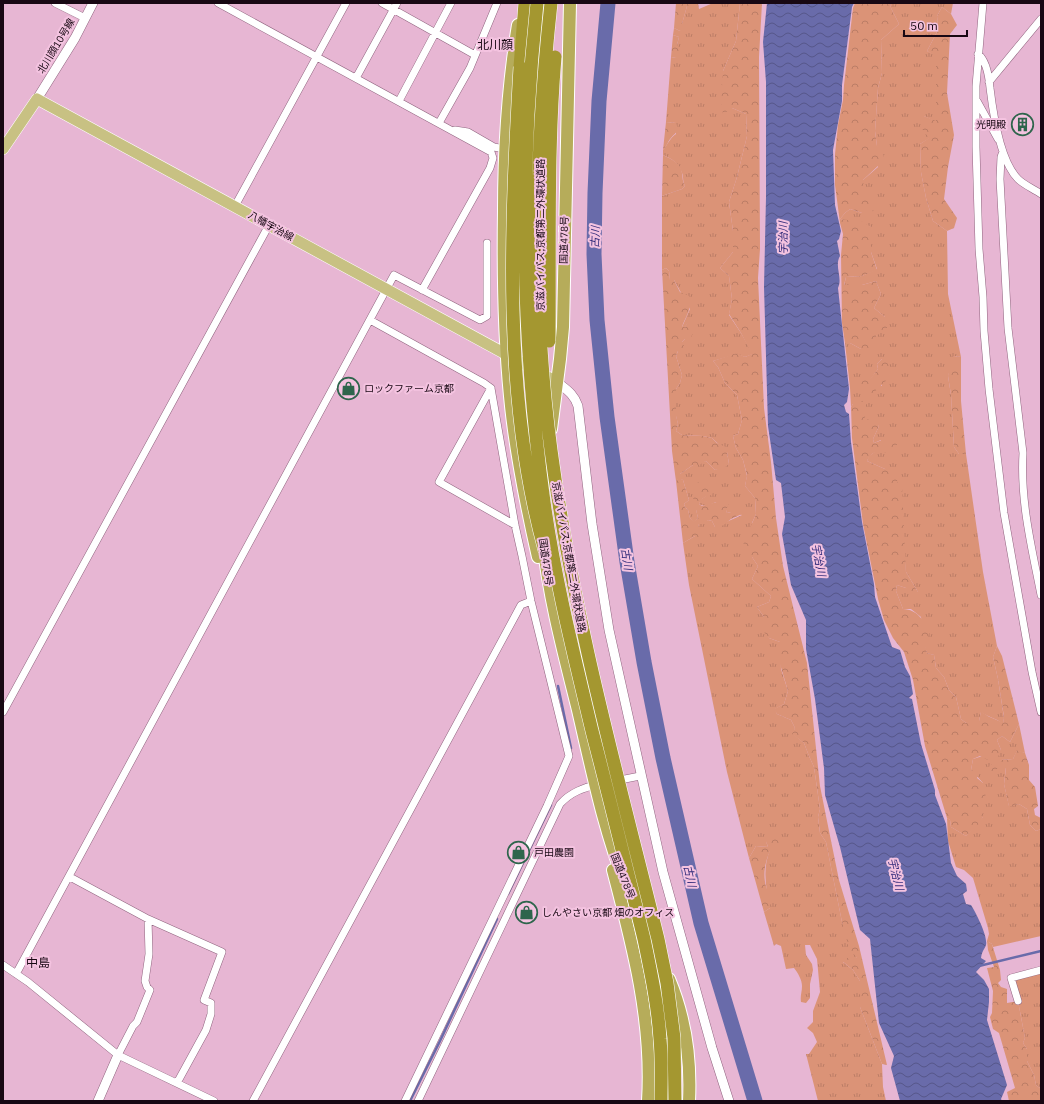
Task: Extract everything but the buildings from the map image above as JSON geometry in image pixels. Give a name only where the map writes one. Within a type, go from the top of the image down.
[{"type":"highway","name":"国道478号","points":[[522,3],[512,67],[504,149],[503,255],[506,354],[510,397],[526,500],[558,649],[640,980],[646,1017],[649,1051],[650,1081],[648,1101]]},
{"type":"highway","points":[[525,3],[520,67],[513,241],[514,326],[518,403],[527,469],[542,541],[571,645]]},
{"type":"highway","name":"京滋バイパス;京都第二外環状道路","points":[[537,3],[530,85],[524,216],[527,337],[544,504],[571,645],[652,977],[660,1039],[662,1067],[661,1101]]},
{"type":"highway","name":"京滋バイパス;京都第二外環状道路","points":[[551,3],[540,142],[538,215],[540,305],[545,395],[556,491],[575,594],[587,650],[658,939],[667,983],[674,1038],[675,1101]]},
{"type":"highway","points":[[545,395],[549,362],[552,108],[560,3]]},
{"type":"highway","name":"国道478号","points":[[570,3],[562,327],[557,382],[542,502],[542,530],[549,584],[593,786],[616,861],[676,997],[681,1014],[687,1054],[689,1101]]},
{"type":"main road","name":"八幡宇治線","points":[[37,98],[557,382]]},
{"type":"main road","points":[[3,149],[37,98]]},
{"type":"street","points":[[55,3],[85,18]]},
{"type":"street","name":"北川顔10号線","points":[[37,98],[93,3]]},
{"type":"street","points":[[218,3],[491,152],[493,158],[490,168],[422,290]]},
{"type":"street","points":[[235,206],[346,3]]},
{"type":"street","points":[[382,3],[395,6],[435,32],[475,55]]},
{"type":"street","points":[[398,101],[451,3]]},
{"type":"street","points":[[439,123],[470,68],[497,3]]},
{"type":"street","points":[[983,3],[976,86],[976,146],[978,249],[989,390],[1004,513],[1032,672],[1041,712]]},
{"type":"street","points":[[356,78],[395,6]]},
{"type":"street","points":[[989,82],[1041,19]]},
{"type":"street","points":[[978,54],[983,58],[989,82],[1002,154],[1011,171],[1018,180],[1041,194]]},
{"type":"street","points":[[976,101],[1000,145]]},
{"type":"street","points":[[451,129],[468,132],[494,147],[504,149]]},
{"type":"street","points":[[1002,154],[1000,179],[1008,328],[1023,453],[1022,472],[1029,535],[1041,595]]},
{"type":"street","points":[[3,712],[269,225]]},
{"type":"street","points":[[16,974],[70,877],[394,275],[480,320],[488,316],[487,243]]},
{"type":"street","points":[[370,320],[491,388],[515,525],[531,602],[569,756],[547,806],[404,1101]]},
{"type":"street","points":[[557,382],[570,391],[575,397],[578,406],[592,524],[609,630],[640,776],[664,879],[712,1048],[729,1101]]},
{"type":"street","points":[[491,388],[439,482],[515,525]]},
{"type":"street","points":[[522,556],[537,553]]},
{"type":"street","points":[[253,1101],[521,605],[531,602]]},
{"type":"street","points":[[418,1101],[557,811],[565,799],[573,793],[593,786],[640,776]]},
{"type":"street","points":[[547,806],[557,811]]},
{"type":"street","points":[[70,877],[148,919],[222,952],[204,1000],[211,1003],[211,1014],[206,1030],[177,1083]]},
{"type":"street","points":[[98,1101],[118,1055],[133,1026],[137,1022],[150,990],[145,981],[149,954],[148,919]]},
{"type":"street","points":[[3,965],[118,1055],[214,1101]]},
{"type":"street","points":[[1018,1001],[1011,978],[1041,970]]},
{"type":"green space","points":[[676,3],[693,3],[693,6],[687,6],[682,24],[684,29],[680,31],[674,28]]},
{"type":"green space","points":[[693,3],[698,3],[699,9],[713,3],[740,3],[736,41],[723,71],[732,108],[746,114],[747,136],[729,202],[733,231],[733,252],[720,268],[729,276],[732,299],[729,315],[753,354],[745,357],[737,354],[713,361],[718,367],[725,383],[737,395],[742,420],[738,434],[733,436],[736,448],[743,460],[747,476],[745,486],[755,498],[756,514],[752,523],[752,557],[758,566],[752,579],[771,596],[769,602],[757,607],[764,617],[769,638],[780,642],[781,669],[788,691],[784,704],[775,709],[777,714],[791,720],[795,728],[793,734],[804,743],[814,767],[820,809],[818,817],[820,833],[826,842],[842,922],[857,958],[843,962],[853,970],[860,981],[860,1007],[882,1064],[883,1087],[886,1101],[818,1101],[806,1054],[809,1054],[817,1042],[813,1033],[807,1028],[813,1022],[813,1011],[820,992],[817,959],[810,945],[805,945],[806,955],[812,964],[813,970],[810,984],[810,998],[806,1003],[801,1002],[801,979],[794,968],[786,969],[781,946],[776,944],[774,946],[764,912],[770,908],[765,871],[770,850],[766,841],[768,847],[756,846],[749,858],[727,772],[689,585],[683,543],[695,536],[699,524],[708,520],[712,521],[715,527],[742,515],[731,512],[727,513],[726,510],[716,502],[707,505],[699,504],[700,500],[706,496],[708,480],[696,509],[698,518],[694,523],[690,518],[688,510],[684,504],[689,500],[683,480],[679,479],[676,481],[675,474],[680,474],[693,465],[706,461],[715,470],[729,464],[727,452],[712,438],[682,435],[676,431],[678,424],[676,416],[676,389],[680,383],[682,375],[676,356],[682,342],[685,339],[688,323],[685,327],[682,327],[690,309],[674,280],[670,281],[669,271],[666,268],[662,270],[662,196],[682,189],[685,186],[683,174],[677,164],[663,155],[663,150],[676,134],[676,123],[666,122],[671,57],[676,58],[679,37],[673,35],[674,28],[680,31],[687,6],[692,6]]},
{"type":"green space","points":[[740,3],[762,3],[759,57],[760,249],[758,278],[764,408],[776,518],[783,566],[807,663],[820,786],[827,821],[839,880],[859,946],[887,1065],[882,1064],[860,1007],[860,981],[853,970],[842,961],[847,958],[857,958],[849,948],[842,922],[826,842],[820,833],[818,817],[820,809],[814,767],[804,743],[792,734],[795,728],[791,720],[777,714],[774,709],[784,704],[788,691],[777,654],[780,642],[769,638],[762,630],[764,617],[757,607],[769,602],[771,596],[752,579],[758,566],[752,557],[741,554],[744,542],[756,514],[755,498],[745,486],[747,475],[743,460],[736,448],[733,436],[738,434],[742,420],[737,395],[725,383],[718,367],[713,361],[737,353],[745,357],[752,354],[729,314],[732,299],[729,276],[720,268],[733,252],[733,231],[729,202],[747,136],[746,114],[732,108],[723,114],[721,102],[723,71],[736,41]]},
{"type":"green space","points":[[855,3],[890,3],[899,24],[881,40],[882,73],[878,88],[875,131],[877,146],[884,156],[878,166],[863,180],[864,190],[878,201],[873,211],[862,213],[850,209],[840,219],[863,222],[871,227],[871,252],[877,270],[862,276],[846,277],[844,285],[862,285],[876,281],[881,294],[874,308],[885,317],[887,328],[876,336],[876,349],[861,349],[850,343],[845,343],[842,323],[841,255],[843,234],[840,223],[835,185],[835,154],[838,125],[843,100],[853,8]]},
{"type":"green space","points":[[890,3],[953,3],[951,14],[942,7],[937,16],[938,30],[927,51],[936,55],[936,122],[924,116],[930,138],[920,144],[921,172],[926,198],[933,221],[947,231],[948,294],[961,357],[954,356],[948,376],[951,395],[954,447],[959,454],[966,454],[983,572],[997,646],[993,657],[1004,718],[1003,724],[981,712],[979,721],[966,723],[961,719],[956,697],[949,690],[944,677],[936,668],[934,655],[927,653],[924,644],[921,617],[911,609],[903,609],[896,591],[897,585],[918,592],[906,572],[897,482],[885,469],[867,461],[869,456],[876,451],[881,440],[874,443],[873,439],[879,426],[863,420],[853,404],[851,407],[845,343],[850,343],[861,349],[876,349],[876,336],[885,317],[874,308],[881,294],[876,281],[862,285],[844,286],[846,277],[862,276],[877,269],[871,252],[871,227],[840,219],[850,209],[862,213],[863,180],[878,167],[875,131],[878,88],[882,73],[881,40],[899,24]],"holes":[[[882,359],[882,386],[870,380],[878,369],[877,364]]]},
{"type":"green space","points":[[942,7],[951,14],[957,25],[950,34],[947,93],[954,135],[944,199],[957,218],[954,228],[947,231],[933,221],[926,198],[921,172],[920,144],[929,138],[922,129],[924,116],[936,121],[936,56],[927,51],[938,30],[937,16]]},
{"type":"green space","points":[[673,35],[679,37],[677,45],[680,48],[680,55],[676,58],[671,57]]},
{"type":"green space","points":[[666,122],[676,123],[678,129],[663,150]]},
{"type":"green space","points":[[663,155],[675,162],[680,167],[685,186],[682,189],[662,196]]},
{"type":"green space","points":[[666,268],[669,271],[670,280],[674,280],[680,292],[689,296],[690,308],[682,327],[685,327],[688,322],[692,331],[690,341],[685,339],[682,342],[685,348],[684,352],[678,351],[676,356],[682,375],[680,383],[676,389],[676,415],[678,424],[676,431],[682,435],[712,438],[717,443],[728,448],[727,452],[729,464],[724,468],[715,470],[706,461],[699,465],[693,465],[680,474],[675,474],[672,451],[662,270]]},
{"type":"green space","points":[[954,356],[961,357],[961,401],[966,454],[959,454],[954,447],[951,395],[948,376],[950,360]]},
{"type":"green space","points":[[882,359],[889,360],[891,376],[869,397],[862,395],[859,388],[859,381],[870,379],[878,369],[877,364]]},
{"type":"green space","points":[[861,400],[866,404],[866,414],[864,420],[870,419],[879,426],[873,439],[874,443],[886,440],[897,444],[893,454],[878,452],[872,454],[867,461],[885,469],[899,471],[897,482],[902,486],[906,572],[918,592],[908,594],[906,588],[897,585],[896,591],[903,609],[916,613],[930,631],[925,644],[927,653],[934,655],[936,668],[944,677],[949,690],[956,697],[961,719],[966,723],[973,719],[979,721],[981,711],[1003,723],[1004,717],[993,657],[997,646],[1002,656],[1019,724],[1010,742],[1002,736],[997,740],[1001,750],[998,757],[990,761],[980,756],[973,759],[971,770],[979,773],[977,778],[983,783],[986,790],[983,817],[978,825],[966,836],[951,827],[950,820],[947,818],[925,746],[913,680],[904,652],[893,638],[884,620],[878,599],[863,524],[852,438],[851,407],[853,404]]},
{"type":"green space","points":[[679,478],[683,480],[689,500],[684,504],[685,507],[688,510],[690,518],[694,522],[698,518],[693,497],[693,488],[700,480],[708,480],[714,488],[712,495],[701,500],[699,504],[702,506],[724,500],[729,505],[726,509],[727,513],[731,512],[734,507],[739,508],[742,514],[731,519],[719,529],[715,527],[712,521],[708,520],[703,524],[699,524],[698,528],[705,538],[701,540],[695,536],[683,543],[676,481]]},
{"type":"green space","points":[[1019,724],[1025,753],[1017,751],[1013,759],[1001,760],[998,767],[1006,767],[1004,784],[1009,806],[1019,804],[1027,809],[1030,825],[1036,831],[1041,829],[1041,936],[993,947],[992,944],[987,941],[989,934],[988,928],[973,878],[964,870],[956,867],[948,841],[947,818],[950,820],[951,827],[966,836],[983,817],[983,783],[971,770],[973,759],[1001,750],[997,740],[1002,736],[1010,742]]},
{"type":"green space","points":[[1017,750],[1025,753],[1029,765],[1029,780],[1035,787],[1038,806],[1034,809],[1035,815],[1041,818],[1041,829],[1036,831],[1030,825],[1027,809],[1019,804],[1009,807],[1004,784],[1006,768],[998,767],[994,775],[986,775],[990,765],[1001,760],[1013,759]]},
{"type":"green space","points":[[765,836],[777,839],[782,845],[777,852],[770,851],[766,862],[764,874],[766,885],[771,896],[770,908],[764,912],[749,858],[756,846],[768,847]]},
{"type":"green space","points":[[987,941],[992,944],[1000,970],[1001,980],[998,983],[1001,987],[1007,989],[1007,1003],[1018,1001],[1025,1038],[1023,1043],[1027,1049],[1027,1061],[1034,1075],[1036,1085],[1041,1089],[1041,1101],[1009,1101],[1007,1092],[1015,1088],[999,1033],[993,1029],[990,1017],[992,1013],[993,991],[987,968],[994,967],[988,950]]},
{"type":"green space","points":[[1041,970],[1041,1089],[1036,1085],[1034,1075],[1027,1061],[1027,1049],[1023,1043],[1025,1038],[1018,1001],[1011,978]]},
{"type":"water","name":"宇治川","points":[[767,3],[854,3],[852,7],[842,85],[842,101],[833,150],[835,205],[841,231],[837,241],[840,256],[838,260],[840,280],[838,288],[849,389],[847,402],[844,405],[846,412],[849,414],[851,442],[862,522],[874,584],[875,597],[892,647],[900,650],[905,667],[910,676],[913,694],[909,698],[912,699],[921,744],[935,790],[935,795],[946,824],[951,863],[957,876],[966,884],[967,891],[963,894],[966,904],[971,905],[985,936],[986,945],[982,952],[981,958],[986,961],[976,972],[984,980],[989,989],[987,1020],[1007,1085],[1001,1099],[1002,1101],[900,1101],[891,1068],[894,1056],[879,1023],[870,939],[860,930],[840,847],[825,795],[824,768],[815,699],[806,649],[806,620],[791,585],[782,534],[785,517],[781,483],[776,480],[768,426],[764,287],[766,82],[763,42]]},
{"type":"waterway","name":"古川","points":[[608,3],[599,101],[594,254],[597,320],[607,417],[627,562],[644,662],[663,758],[701,923],[755,1101]]},
{"type":"waterway","points":[[558,686],[571,748]]},
{"type":"waterway","points":[[508,894],[551,805]]},
{"type":"waterway","points":[[410,1101],[497,919]]},
{"type":"waterway","points":[[979,966],[1041,951]]},
{"type":"place","name":"光明殿","points":[[1022,124]]},
{"type":"place","name":"ロックファーム京都","points":[[349,388]]},
{"type":"place","name":"戸田農園","points":[[518,852]]},
{"type":"place","name":"しんやさい京都 畑のオフィス","points":[[526,912]]},
{"type":"district","name":"北川顔","points":[[495,44]]},
{"type":"district","name":"中島","points":[[38,962]]}]
